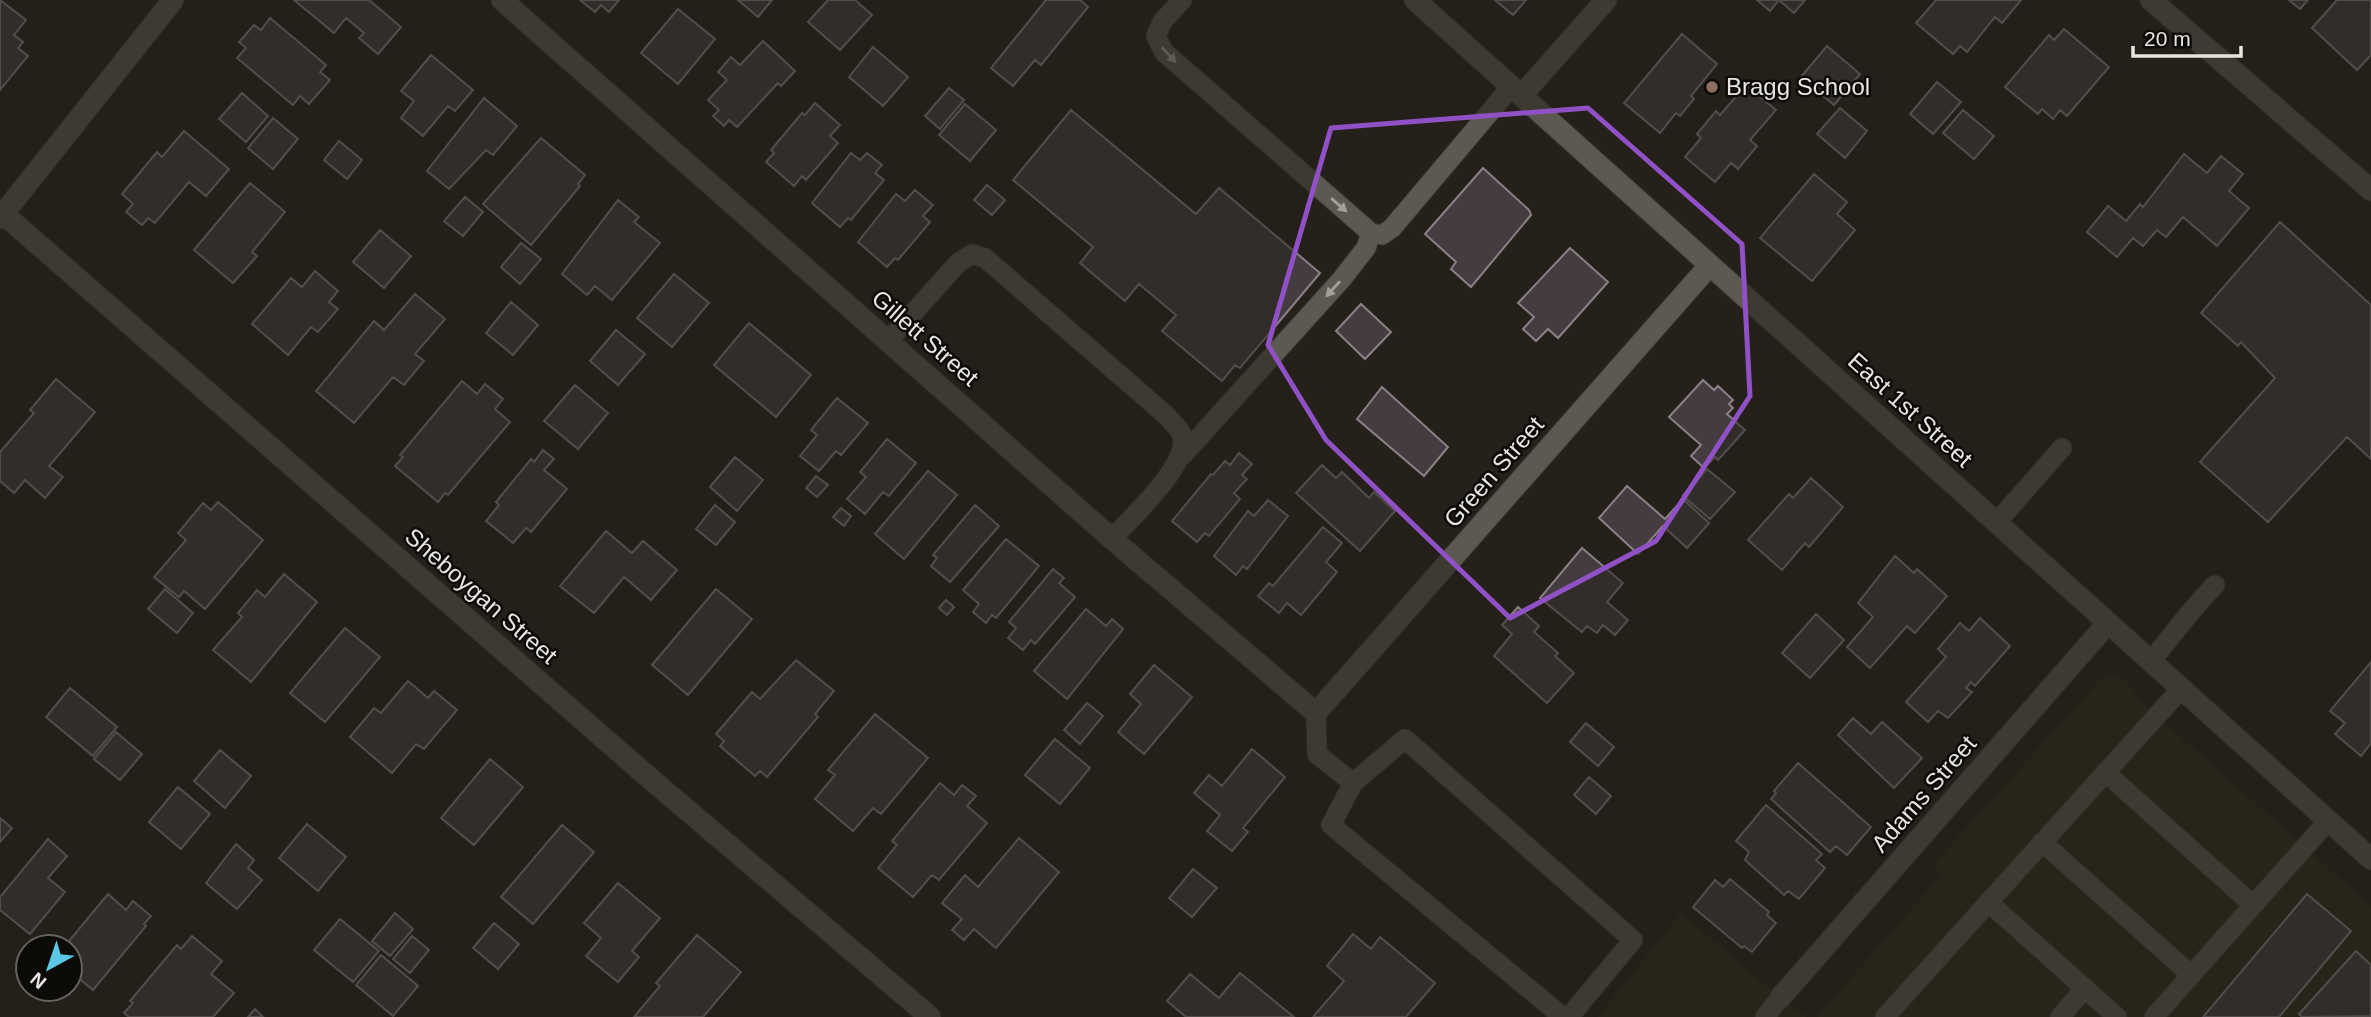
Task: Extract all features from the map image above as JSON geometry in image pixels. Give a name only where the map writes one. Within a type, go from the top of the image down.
[{"type":"street","points":[[1,214],[173,0]]},
{"type":"street","name":"Gillett Street","points":[[502,0],[1112,539],[1316,713]]},
{"type":"street","name":"East 1st Street","points":[[1415,0],[2371,859]]},
{"type":"street","points":[[1516,91],[1606,0]]},
{"type":"street","points":[[2151,0],[2371,190]]},
{"type":"street","name":"Sheboygan Street","points":[[1,214],[629,760],[930,1017]]},
{"type":"street","name":"Green Street","points":[[1316,713],[1710,265]]},
{"type":"street","name":"Adams Street","points":[[1780,998],[2107,624]]},
{"type":"lane","points":[[1182,0],[1162,22],[1156,36],[1164,52],[1371,233],[1382,235],[1392,228],[1516,91]]},
{"type":"lane","points":[[1112,539],[1169,475],[1182,456],[1341,280],[1366,248],[1371,233]]},
{"type":"lane","points":[[888,341],[958,263],[972,254],[985,258],[1167,416],[1182,434],[1182,456]]},
{"type":"lane","points":[[1996,523],[2062,448]]},
{"type":"lane","points":[[2150,662],[2181,625],[2186,614],[2215,585]]},
{"type":"lane","points":[[1885,1017],[2181,689]]},
{"type":"lane","points":[[1316,713],[1317,754],[1353,783]]},
{"type":"lane","points":[[1563,1017],[1331,825],[1353,783],[1405,739],[1633,940],[1569,1017]]},
{"type":"lane","points":[[2105,772],[2252,904]]},
{"type":"lane","points":[[2154,1017],[2328,821]]},
{"type":"lane","points":[[2042,842],[2190,974]]},
{"type":"lane","points":[[1987,902],[2117,1017]]},
{"type":"lane","points":[[2060,1017],[2085,988]]},
{"type":"lane","points":[[1765,1017],[1780,998]]},
{"type":"highlighted area","points":[[1588,108],[1742,244],[1750,396],[1656,541],[1510,618],[1326,440],[1268,345],[1331,128]]},
{"type":"shaded area","points":[[2109,675],[2126,680],[2141,702],[2371,906],[2371,1017],[1817,1017],[1942,874],[1933,865],[2099,681]]},
{"type":"shaded area","points":[[1681,913],[1780,998],[1807,1017],[1598,1017]]},
{"type":"building","points":[[0,0],[26,20],[14,35],[23,42],[18,48],[28,56],[0,90]]},
{"type":"building","points":[[294,0],[369,0],[401,27],[378,54],[359,38],[364,33],[346,18],[334,33]]},
{"type":"building","points":[[580,0],[619,0],[609,12],[601,5],[595,12]]},
{"type":"building","points":[[738,0],[772,0],[758,17]]},
{"type":"building","points":[[828,0],[855,0],[872,15],[840,50],[808,22]]},
{"type":"building","points":[[1046,0],[1080,0],[1088,7],[1041,65],[1035,60],[1013,86],[991,68]]},
{"type":"building","points":[[1495,0],[1526,0],[1513,15]]},
{"type":"building","points":[[1757,0],[1779,0],[1770,11]]},
{"type":"building","points":[[1779,0],[1805,0],[1794,13]]},
{"type":"building","points":[[1936,0],[2021,0],[2002,23],[1995,17],[1967,52],[1960,46],[1953,54],[1916,23]]},
{"type":"building","points":[[2289,0],[2308,0],[2300,9]]},
{"type":"building","points":[[2337,0],[2371,0],[2371,55],[2357,70],[2312,28]]},
{"type":"building","points":[[678,9],[715,39],[678,84],[641,53]]},
{"type":"building","points":[[270,18],[326,65],[320,72],[330,80],[309,104],[300,96],[293,105],[237,58],[246,48],[239,42],[254,25],[261,30]]},
{"type":"building","points":[[2064,29],[2109,67],[2067,116],[2060,110],[2053,119],[2042,109],[2038,114],[2005,87],[2049,35],[2054,40]]},
{"type":"building","points":[[1682,34],[1717,64],[1691,96],[1694,99],[1680,116],[1676,113],[1660,133],[1624,103]]},
{"type":"building","points":[[763,41],[795,71],[781,86],[778,83],[737,127],[729,120],[724,126],[713,116],[719,110],[708,100],[727,80],[718,72],[731,57],[740,65]]},
{"type":"building","points":[[1827,46],[1860,74],[1834,105],[1801,77]]},
{"type":"building","points":[[873,47],[908,77],[883,106],[849,77]]},
{"type":"building","points":[[431,55],[473,90],[455,111],[448,106],[423,136],[401,118],[414,101],[401,91]]},
{"type":"building","points":[[1759,81],[1768,88],[1760,97],[1776,110],[1750,140],[1757,146],[1738,169],[1731,163],[1715,182],[1685,157],[1701,138],[1697,134],[1716,111],[1720,115],[1746,85],[1752,90]]},
{"type":"building","points":[[1937,82],[1961,102],[1933,134],[1910,114]]},
{"type":"building","points":[[949,88],[964,100],[940,129],[925,116]]},
{"type":"building","points":[[242,93],[268,116],[246,142],[219,119]]},
{"type":"building","points":[[484,98],[517,126],[493,155],[486,150],[449,189],[427,171]]},
{"type":"building","points":[[815,103],[840,125],[830,136],[838,143],[806,180],[802,176],[794,186],[766,162],[774,153],[771,150],[802,113],[805,115]]},
{"type":"building","points":[[965,104],[996,130],[970,161],[939,135]]},
{"type":"building","points":[[1840,108],[1867,131],[1845,158],[1817,134]]},
{"type":"building","points":[[1071,110],[1196,214],[1219,188],[1320,273],[1240,368],[1235,365],[1222,381],[1162,331],[1176,315],[1139,284],[1125,301],[1080,263],[1093,247],[1013,180]]},
{"type":"building","points":[[1963,110],[1994,136],[1974,159],[1943,133]]},
{"type":"building","points":[[273,118],[298,139],[273,169],[248,148]]},
{"type":"building","points":[[184,131],[229,169],[206,196],[189,182],[155,223],[148,218],[142,225],[126,212],[133,204],[122,194],[157,152],[162,157]]},
{"type":"building","points":[[541,138],[585,175],[578,184],[580,186],[531,245],[483,204]]},
{"type":"building","points":[[339,141],[362,160],[347,179],[324,160]]},
{"type":"building","points":[[851,153],[860,160],[867,153],[882,165],[875,173],[884,180],[851,220],[848,218],[840,227],[812,203]]},
{"type":"building","points":[[2184,154],[2207,173],[2221,156],[2243,174],[2229,191],[2249,208],[2217,246],[2183,217],[2166,237],[2157,230],[2143,246],[2133,238],[2117,257],[2087,232],[2108,206],[2126,221],[2140,204],[2143,207]]},
{"type":"building","points":[[1483,168],[1529,210],[1531,215],[1471,287],[1451,269],[1456,262],[1425,234]]},
{"type":"building","points":[[1814,174],[1847,202],[1837,214],[1855,230],[1812,281],[1760,238]]},
{"type":"building","points":[[250,183],[285,212],[252,252],[257,256],[233,283],[194,250]]},
{"type":"building","points":[[987,185],[1005,200],[992,215],[974,200]]},
{"type":"building","points":[[915,190],[933,205],[923,216],[930,222],[898,260],[895,258],[887,267],[858,242],[896,194],[905,201]]},
{"type":"building","points":[[465,197],[483,212],[463,236],[444,221]]},
{"type":"building","points":[[618,200],[639,217],[634,222],[660,243],[612,300],[595,286],[587,295],[562,274]]},
{"type":"building","points":[[2280,222],[2371,305],[2371,459],[2347,437],[2268,522],[2200,462],[2275,378],[2241,342],[2238,346],[2201,313]]},
{"type":"building","points":[[380,230],[411,256],[384,288],[353,262]]},
{"type":"building","points":[[521,243],[541,259],[520,284],[501,267]]},
{"type":"building","points":[[1570,248],[1608,282],[1558,338],[1548,329],[1536,341],[1523,329],[1534,317],[1518,303]]},
{"type":"building","points":[[315,271],[338,291],[329,302],[338,309],[318,332],[311,327],[288,355],[252,324],[291,278],[302,287]]},
{"type":"building","points":[[674,274],[709,303],[672,347],[637,318]]},
{"type":"building","points":[[415,294],[445,319],[415,354],[424,361],[404,385],[393,377],[354,423],[316,391],[374,321],[384,330]]},
{"type":"building","points":[[511,302],[538,325],[513,355],[486,333]]},
{"type":"building","points":[[1361,304],[1391,332],[1365,359],[1336,331]]},
{"type":"building","points":[[749,323],[811,375],[776,417],[714,365]]},
{"type":"building","points":[[616,330],[645,354],[618,385],[590,361]]},
{"type":"building","points":[[56,379],[95,412],[49,466],[63,477],[45,498],[25,480],[14,493],[0,481],[0,452],[34,413],[30,410]]},
{"type":"building","points":[[1703,380],[1714,390],[1718,386],[1733,400],[1729,404],[1733,408],[1727,414],[1745,430],[1718,460],[1715,457],[1704,468],[1691,456],[1701,445],[1669,417]]},
{"type":"building","points":[[462,381],[477,394],[485,384],[503,399],[495,409],[510,422],[448,495],[445,493],[438,502],[395,466],[403,457],[400,455]]},
{"type":"building","points":[[575,385],[608,413],[578,449],[544,421]]},
{"type":"building","points":[[1382,387],[1448,447],[1424,476],[1357,419]]},
{"type":"building","points":[[837,398],[868,423],[841,455],[836,451],[819,471],[800,456],[817,435],[811,430]]},
{"type":"building","points":[[887,439],[916,463],[889,496],[883,492],[865,514],[847,499],[866,477],[860,472]]},
{"type":"building","points":[[543,450],[554,459],[544,470],[567,489],[531,532],[526,528],[513,543],[486,521],[499,505],[496,502],[531,459],[534,462]]},
{"type":"building","points":[[1239,453],[1252,464],[1242,475],[1247,479],[1234,493],[1240,499],[1209,536],[1205,533],[1197,542],[1172,521],[1211,474],[1225,461],[1230,465]]},
{"type":"building","points":[[735,457],[763,480],[737,511],[710,487]]},
{"type":"building","points":[[1322,465],[1336,478],[1342,472],[1369,498],[1374,492],[1395,511],[1360,551],[1296,493]]},
{"type":"building","points":[[1707,469],[1735,492],[1710,519],[1683,496]]},
{"type":"building","points":[[928,471],[957,495],[904,559],[875,534]]},
{"type":"building","points":[[816,476],[828,485],[817,497],[806,488]]},
{"type":"building","points":[[1811,478],[1843,507],[1809,547],[1805,543],[1782,570],[1748,540],[1789,494],[1793,498]]},
{"type":"building","points":[[1627,486],[1665,519],[1683,499],[1709,523],[1687,548],[1663,526],[1638,554],[1599,518]]},
{"type":"building","points":[[1268,500],[1288,516],[1247,569],[1243,566],[1236,575],[1214,556],[1248,511],[1254,516]]},
{"type":"building","points":[[218,502],[263,540],[205,609],[184,591],[179,597],[154,577],[186,540],[178,533],[203,503],[211,510]]},
{"type":"building","points":[[715,505],[735,522],[716,545],[696,529]]},
{"type":"building","points":[[975,505],[999,526],[950,582],[931,566],[937,558],[933,555]]},
{"type":"building","points":[[841,508],[851,516],[844,526],[833,517]]},
{"type":"building","points":[[1323,527],[1342,543],[1326,562],[1337,572],[1301,615],[1287,603],[1279,613],[1258,596],[1269,583],[1273,586]]},
{"type":"building","points":[[606,531],[632,553],[643,541],[677,570],[651,600],[624,577],[594,613],[560,586]]},
{"type":"building","points":[[1006,539],[1039,566],[996,618],[992,615],[986,623],[973,612],[979,604],[963,590]]},
{"type":"building","points":[[1582,548],[1623,583],[1607,602],[1628,620],[1615,635],[1603,625],[1597,633],[1587,626],[1582,632],[1540,598]]},
{"type":"building","points":[[1895,556],[1914,573],[1917,569],[1947,596],[1915,633],[1907,626],[1870,668],[1847,647],[1873,617],[1858,603]]},
{"type":"building","points":[[1053,569],[1064,578],[1059,583],[1075,597],[1035,644],[1031,640],[1023,650],[1008,638],[1016,628],[1009,622]]},
{"type":"building","points":[[284,574],[317,602],[251,682],[213,650],[242,617],[238,613],[257,590],[265,597]]},
{"type":"building","points":[[165,589],[193,613],[177,633],[148,609]]},
{"type":"building","points":[[716,589],[752,619],[688,695],[652,665]]},
{"type":"building","points":[[946,600],[954,607],[947,615],[939,608]]},
{"type":"building","points":[[1518,607],[1539,626],[1534,632],[1558,653],[1555,656],[1574,673],[1547,703],[1494,656],[1512,634],[1502,625]]},
{"type":"building","points":[[1086,609],[1106,626],[1112,619],[1123,629],[1067,699],[1034,671]]},
{"type":"building","points":[[1816,614],[1844,640],[1810,678],[1782,653]]},
{"type":"building","points":[[1980,618],[2010,646],[1975,686],[1971,682],[1966,688],[1972,692],[1948,718],[1938,711],[1928,722],[1906,702],[1946,657],[1938,649],[1960,623],[1969,631]]},
{"type":"building","points":[[345,628],[380,657],[325,722],[290,693]]},
{"type":"building","points":[[796,660],[834,691],[815,714],[818,717],[767,777],[760,771],[755,776],[720,746],[724,741],[716,734],[752,692],[760,699]]},
{"type":"building","points":[[2371,662],[2371,743],[2361,756],[2335,734],[2345,723],[2330,711]]},
{"type":"building","points":[[1154,665],[1192,697],[1144,754],[1118,732],[1141,704],[1130,694]]},
{"type":"building","points":[[408,681],[428,698],[434,691],[457,710],[424,749],[416,744],[392,773],[350,737],[374,708],[381,713]]},
{"type":"building","points":[[70,688],[117,727],[93,756],[46,717]]},
{"type":"building","points":[[1087,703],[1103,716],[1080,744],[1064,730]]},
{"type":"building","points":[[875,714],[928,758],[881,814],[873,808],[853,831],[815,799],[835,775],[828,770]]},
{"type":"building","points":[[1853,718],[1871,734],[1882,722],[1922,758],[1894,788],[1838,735]]},
{"type":"building","points":[[1586,723],[1614,747],[1598,766],[1570,742]]},
{"type":"building","points":[[116,732],[142,754],[120,780],[94,759]]},
{"type":"building","points":[[1055,739],[1090,768],[1060,804],[1025,775]]},
{"type":"building","points":[[1252,749],[1285,777],[1243,828],[1248,832],[1232,851],[1207,831],[1220,815],[1194,793],[1209,775],[1222,786]]},
{"type":"building","points":[[220,750],[251,776],[225,808],[194,781]]},
{"type":"building","points":[[490,759],[523,787],[474,845],[441,818]]},
{"type":"building","points":[[1798,763],[1871,827],[1847,855],[1836,846],[1830,852],[1771,799],[1776,793],[1774,791]]},
{"type":"building","points":[[1589,777],[1611,796],[1596,814],[1574,795]]},
{"type":"building","points":[[940,783],[954,795],[962,785],[976,796],[967,806],[987,823],[939,880],[932,875],[913,897],[878,868],[897,845],[892,841]]},
{"type":"building","points":[[178,787],[210,814],[181,849],[149,822]]},
{"type":"building","points":[[1766,805],[1822,854],[1816,860],[1825,868],[1799,899],[1788,891],[1784,895],[1745,860],[1749,852],[1736,841]]},
{"type":"building","points":[[0,818],[12,828],[0,842]]},
{"type":"building","points":[[307,824],[346,857],[318,891],[279,858]]},
{"type":"building","points":[[562,825],[594,852],[533,924],[501,897]]},
{"type":"building","points":[[1019,838],[1059,872],[996,948],[974,929],[964,940],[952,930],[962,919],[942,903],[965,875],[978,887]]},
{"type":"building","points":[[48,839],[67,856],[48,878],[65,892],[31,933],[0,910],[0,897]]},
{"type":"building","points":[[236,844],[254,860],[248,868],[262,880],[237,909],[206,883]]},
{"type":"building","points":[[1193,869],[1217,888],[1192,917],[1169,898]]},
{"type":"building","points":[[1730,879],[1769,912],[1767,915],[1776,923],[1752,952],[1744,946],[1742,948],[1693,907],[1715,880],[1723,887]]},
{"type":"building","points":[[618,883],[660,918],[632,951],[639,957],[618,982],[586,956],[601,938],[584,923]]},
{"type":"building","points":[[108,894],[126,910],[133,901],[151,916],[144,924],[146,926],[93,990],[84,983],[84,933],[76,933]]},
{"type":"building","points":[[2307,894],[2351,931],[2279,1017],[2203,1017]]},
{"type":"building","points":[[395,913],[413,929],[390,956],[372,941]]},
{"type":"building","points":[[340,919],[379,951],[353,982],[314,950]]},
{"type":"building","points":[[494,923],[519,944],[498,969],[473,948]]},
{"type":"building","points":[[1353,934],[1371,949],[1380,937],[1435,983],[1406,1017],[1313,1017],[1344,981],[1327,966]]},
{"type":"building","points":[[697,935],[741,972],[703,1017],[634,1017],[660,986],[656,983]]},
{"type":"building","points":[[192,936],[222,961],[211,974],[234,993],[213,1017],[129,1017],[124,1013],[133,1003],[130,1001],[177,945],[181,949]]},
{"type":"building","points":[[412,936],[429,950],[410,973],[393,959]]},
{"type":"building","points":[[2356,951],[2371,965],[2371,1016],[2302,1017],[2299,1014]]},
{"type":"building","points":[[381,955],[418,986],[393,1016],[356,985]]},
{"type":"building","points":[[1240,973],[1294,1017],[1186,1017],[1167,1001],[1190,974],[1219,998]]},
{"type":"building","points":[[255,1009],[263,1017],[248,1017]]},
{"type":"place","name":"Bragg School","points":[[1712,87]]}]
